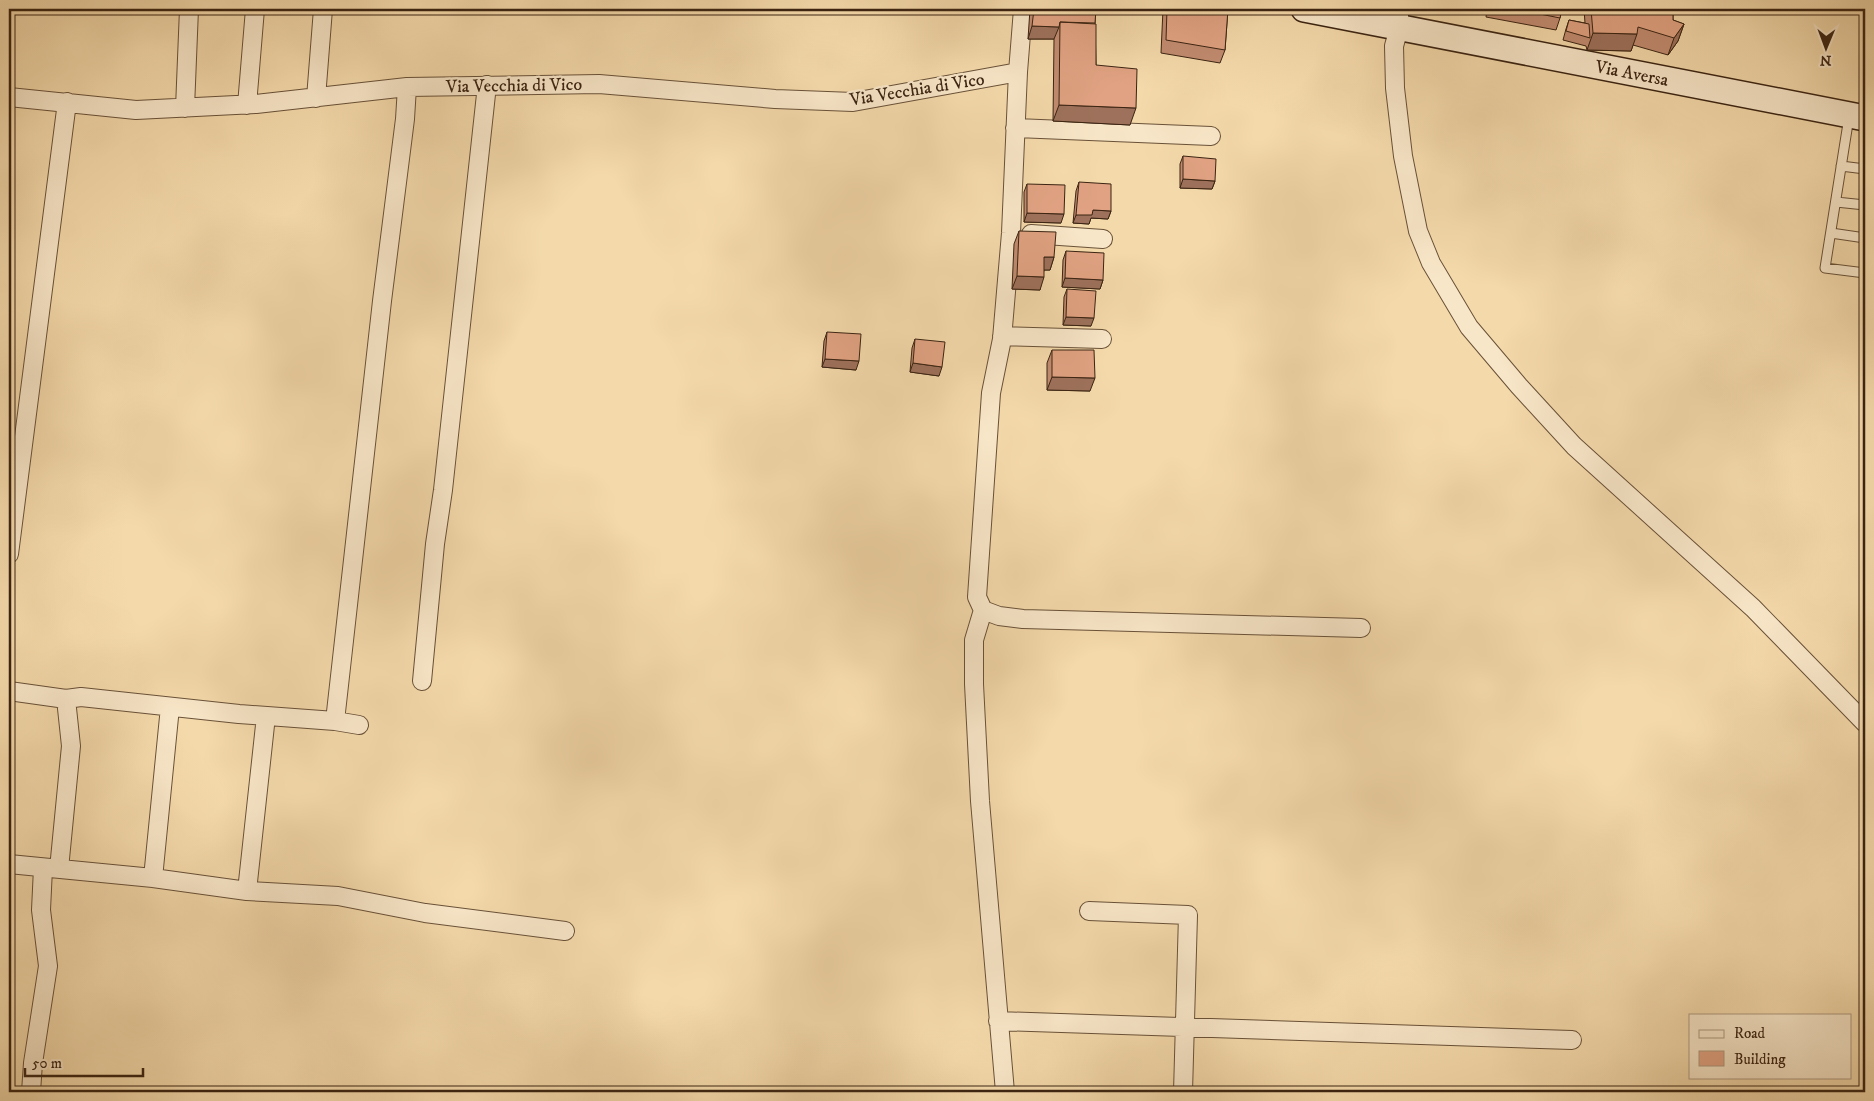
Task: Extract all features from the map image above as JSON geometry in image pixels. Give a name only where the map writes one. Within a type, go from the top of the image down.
[{"type":"main road","name":"Via Aversa","points":[[1304,9],[1399,18],[1857,116]]},
{"type":"street","points":[[185,108],[189,9]]},
{"type":"street","points":[[247,105],[255,9]]},
{"type":"street","points":[[316,98],[323,9]]},
{"type":"street","points":[[1005,1092],[980,801],[974,684],[974,640],[983,610],[977,597],[983,483],[991,393],[1002,336],[1011,233],[1018,72],[1023,9]]},
{"type":"street","points":[[1399,18],[1394,46],[1395,88],[1403,156],[1418,231],[1431,263],[1469,327],[1519,386],[1574,446],[1753,608],[1865,723]]},
{"type":"street","name":"Via Vecchia di Vico","points":[[9,97],[136,110],[247,105],[407,87],[599,84],[755,97],[853,102],[1018,72]]},
{"type":"street","points":[[422,681],[435,544],[444,481],[487,85]]},
{"type":"street","points":[[335,721],[382,301],[405,119],[407,87]]},
{"type":"street","points":[[9,554],[67,102]]},
{"type":"street","points":[[1016,128],[1211,136]]},
{"type":"street","points":[[1011,233],[1103,240]]},
{"type":"street","points":[[1002,336],[1102,339]]},
{"type":"street","points":[[983,610],[999,616],[1024,619],[1361,628]]},
{"type":"street","points":[[9,691],[66,699],[81,697],[170,707],[335,721],[359,725]]},
{"type":"street","points":[[31,1092],[33,1063],[48,966],[41,910],[51,868],[71,746],[66,699]]},
{"type":"street","points":[[153,878],[170,707]]},
{"type":"street","points":[[247,890],[266,716]]},
{"type":"street","points":[[9,864],[153,878],[247,890],[338,896],[425,913],[565,931]]},
{"type":"street","points":[[1089,911],[1188,915],[1182,1092]]},
{"type":"street","points":[[998,1021],[1572,1040]]},
{"type":"lane","points":[[1857,116],[1841,166],[1825,268],[1865,273]]},
{"type":"lane","points":[[1841,166],[1865,169]]},
{"type":"lane","points":[[1836,202],[1865,205]]},
{"type":"lane","points":[[1831,233],[1865,238]]},
{"type":"building","points":[[1034,9],[1096,9],[1095,23],[1060,22],[1059,27],[1032,26]]},
{"type":"building","points":[[1167,9],[1228,9],[1225,50],[1166,40]]},
{"type":"building","points":[[1515,9],[1562,9],[1560,18]]},
{"type":"building","points":[[1591,9],[1673,9],[1673,20],[1684,24],[1674,38],[1638,27],[1637,34],[1593,33]]},
{"type":"building","points":[[1569,20],[1589,24],[1590,38],[1566,31]]},
{"type":"building","points":[[1060,22],[1096,24],[1096,65],[1137,69],[1136,108],[1059,105]]},
{"type":"building","points":[[1183,156],[1216,159],[1215,181],[1183,179]]},
{"type":"building","points":[[1079,182],[1111,184],[1111,211],[1093,210],[1092,215],[1076,215]]},
{"type":"building","points":[[1027,184],[1065,185],[1064,214],[1027,213]]},
{"type":"building","points":[[1019,231],[1056,232],[1054,257],[1044,257],[1044,277],[1017,276]]},
{"type":"building","points":[[1066,251],[1104,253],[1103,280],[1065,278]]},
{"type":"building","points":[[1067,289],[1096,291],[1094,318],[1066,317]]},
{"type":"building","points":[[827,332],[861,334],[859,361],[825,359]]},
{"type":"building","points":[[915,339],[945,342],[942,367],[913,363]]},
{"type":"building","points":[[1052,350],[1094,350],[1095,378],[1052,377]]}]
